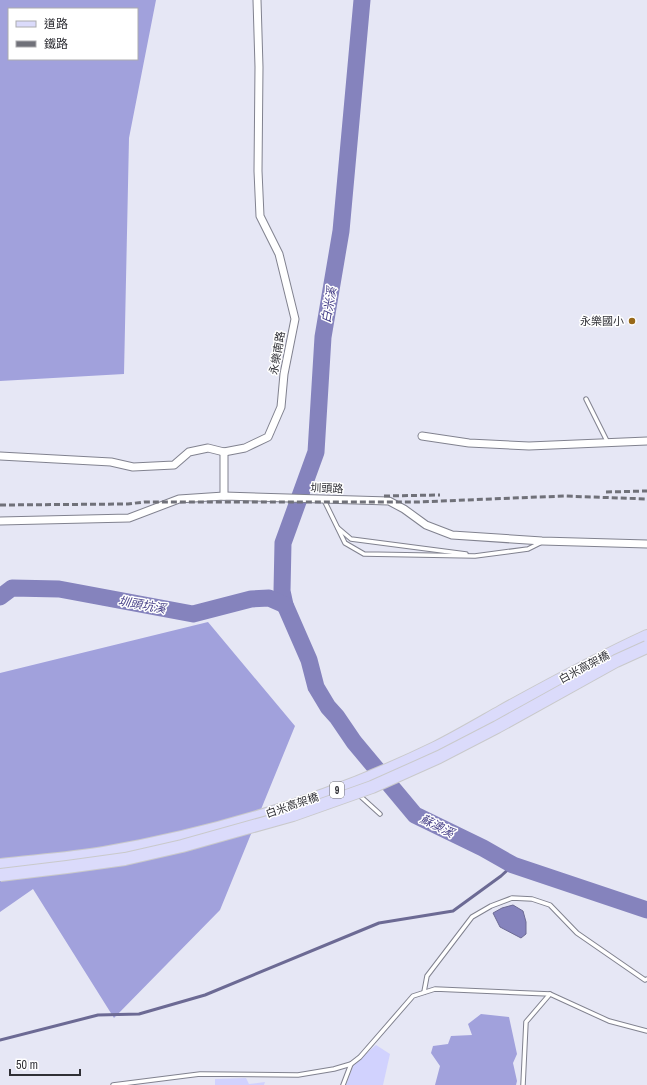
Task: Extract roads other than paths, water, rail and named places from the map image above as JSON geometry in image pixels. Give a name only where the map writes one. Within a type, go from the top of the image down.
[{"type":"main road","name":"白米高架橋","points":[[0,875],[125,859],[182,846],[293,815],[355,788],[435,748],[612,653],[647,636]]},
{"type":"main road","name":"白米高架橋","points":[[0,865],[103,853],[191,834],[260,816],[355,788],[439,757],[497,727],[616,661],[647,647]]},
{"type":"street","name":"永樂南路","points":[[0,456],[112,462],[133,467],[174,465],[189,452],[208,448],[224,452],[245,448],[268,437],[281,407],[284,374],[295,319],[279,254],[260,216],[258,171],[259,67],[257,0]]},
{"type":"street","points":[[422,436],[469,443],[529,446],[647,441]]},
{"type":"street","points":[[224,452],[224,496]]},
{"type":"street","name":"圳頭路","points":[[0,521],[129,518],[179,499],[224,496],[389,501],[404,509],[426,525],[452,535],[542,541],[647,544]]},
{"type":"lane","points":[[586,399],[609,443]]},
{"type":"lane","points":[[324,500],[345,543],[364,554],[475,556],[528,549],[542,541]]},
{"type":"lane","points":[[337,527],[351,539],[459,552],[475,556]]},
{"type":"lane","points":[[355,788],[380,814]]},
{"type":"lane","points":[[424,992],[427,976],[472,917],[491,906],[512,898],[532,899],[550,905],[577,933],[646,980],[647,979]]},
{"type":"lane","points":[[113,1085],[132,1084],[200,1074],[298,1075],[334,1069],[351,1064],[360,1057],[413,996],[435,989],[550,994],[609,1021],[647,1031]]},
{"type":"lane","points":[[523,1085],[526,1022],[550,994]]},
{"type":"lane","points":[[343,1085],[351,1064]]},
{"type":"waterway","name":"白米溪","points":[[362,0],[341,231],[323,337],[316,452],[283,543],[282,591],[285,605],[309,660],[316,687],[328,707],[337,717],[354,742],[415,815],[483,848],[513,865],[647,910]]},
{"type":"waterway","name":"圳頭坑溪","points":[[0,590],[12,588]]},
{"type":"waterway","name":"圳頭坑溪","points":[[0,597],[12,588],[59,589],[193,614],[251,599],[269,598],[285,605]]},
{"type":"waterway","points":[[0,1040],[98,1015],[139,1014],[205,995],[379,923],[453,911],[501,876],[513,865]]},
{"type":"railway","points":[[606,492],[647,491]]},
{"type":"railway","points":[[384,496],[440,495]]},
{"type":"railway","points":[[0,505],[128,504],[144,502],[418,502],[564,496],[647,499]]},
{"type":"place","name":"永樂國小","points":[[632,321]]},
{"type":"water label","name":"蘇澳溪","points":[[437,826]]}]
